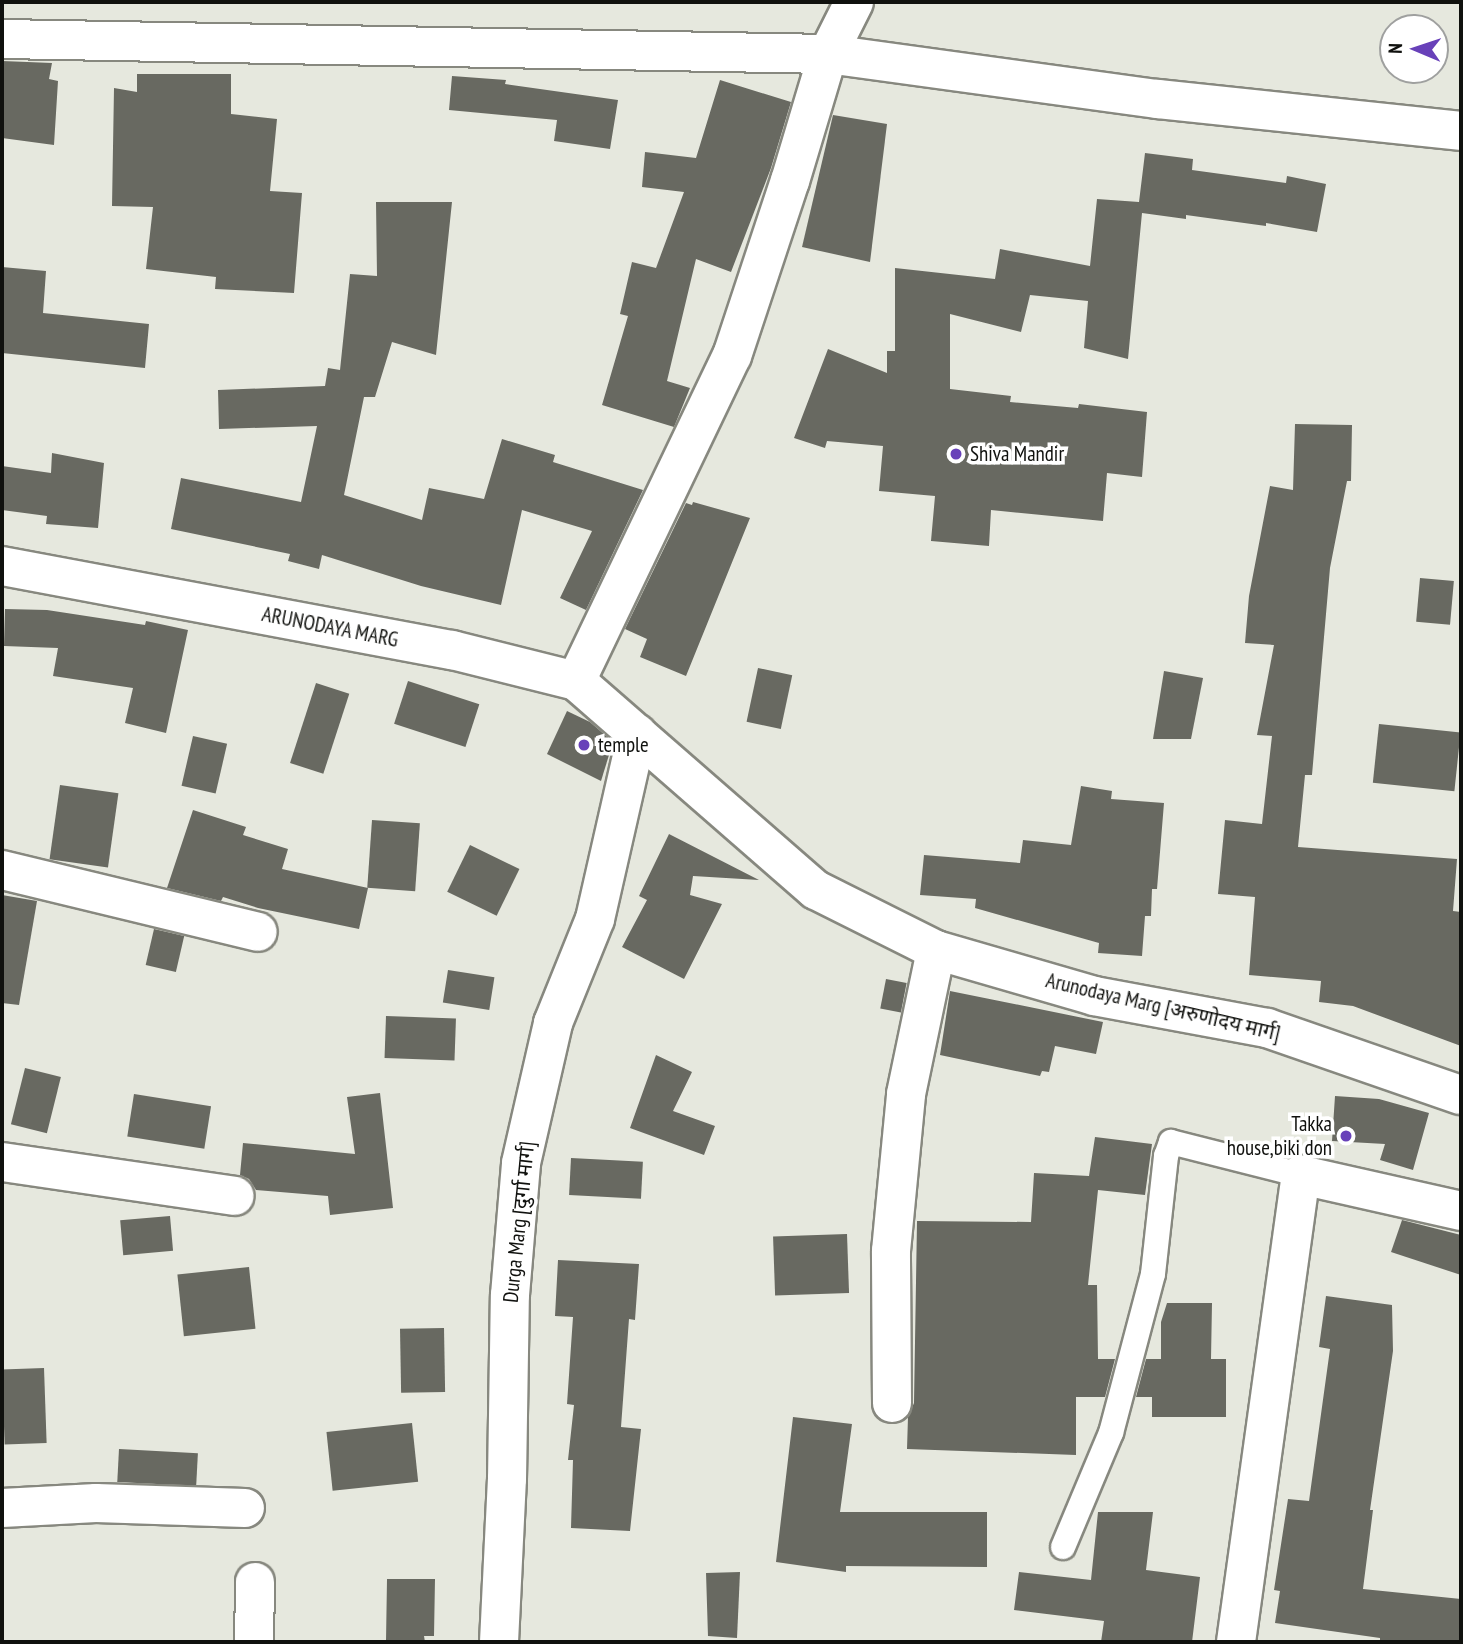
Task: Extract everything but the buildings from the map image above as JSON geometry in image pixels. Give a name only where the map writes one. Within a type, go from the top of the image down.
[{"type":"street","points":[[576,681],[732,356],[828,54],[854,2]]},
{"type":"street","points":[[2,39],[828,54],[1158,99],[1461,131]]},
{"type":"street","name":"ARUNODAYA MARG","points":[[2,566],[452,650],[576,681],[637,734]]},
{"type":"street","name":"Arunodaya Marg [अरुणोदय मार्ग]","points":[[637,734],[816,890],[936,950],[1094,996],[1267,1028],[1461,1095]]},
{"type":"street","name":"Durga Marg [दुर्गा मार्ग]","points":[[499,1642],[507,1479],[510,1295],[521,1163],[553,1023],[595,919],[637,734]]},
{"type":"street","points":[[2,870],[258,932]]},
{"type":"street","points":[[892,1403],[891,1251],[902,1133],[906,1094],[936,950]]},
{"type":"street","points":[[2,1163],[235,1196]]},
{"type":"street","points":[[1236,1642],[1301,1175],[1461,1211]]},
{"type":"street","points":[[2,1508],[96,1503],[245,1508]]},
{"type":"street","points":[[254,1642],[255,1582]]},
{"type":"lane","points":[[1063,1547],[1111,1433],[1153,1275],[1166,1156],[1171,1142],[1301,1175]]},
{"type":"place","name":"Shiva Mandir","points":[[956,454]]},
{"type":"place","name":"temple","points":[[584,745]]},
{"type":"place","name":"Takka house,biki don","points":[[1346,1136]]}]
